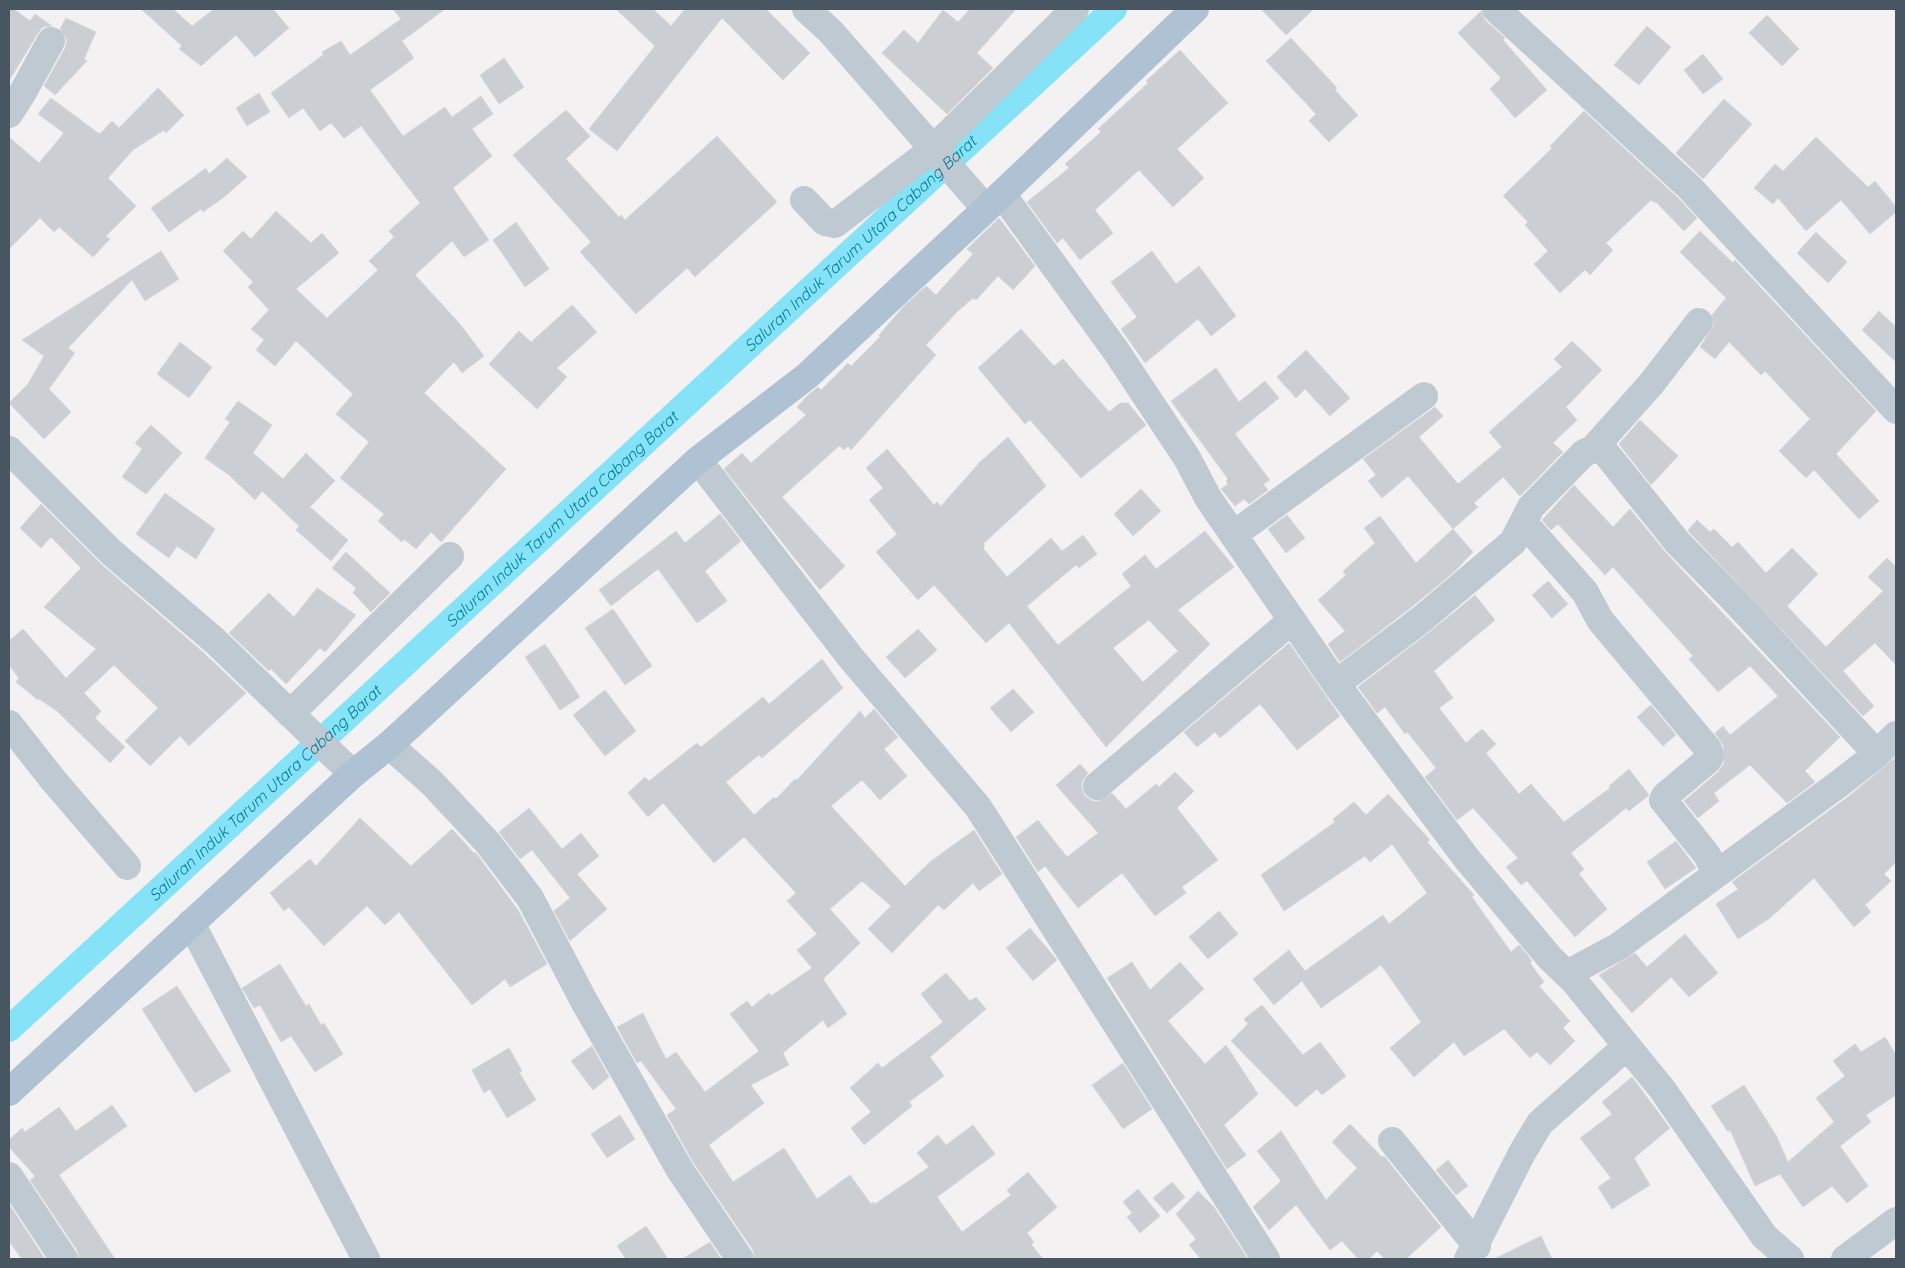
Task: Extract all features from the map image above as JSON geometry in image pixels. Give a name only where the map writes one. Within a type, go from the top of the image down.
[{"type":"main road","points":[[10,1087],[192,923],[344,766],[389,745],[698,460],[806,376],[986,198],[1195,9]]},
{"type":"street","points":[[806,9],[831,32],[936,154],[986,198],[1116,351],[1187,458],[1208,498],[1336,684],[1467,858],[1550,958],[1567,974],[1662,1089],[1764,1236],[1790,1259]]},
{"type":"street","points":[[804,200],[825,222],[835,224],[936,154],[1075,9]]},
{"type":"street","points":[[1496,9],[1688,187],[1896,410]]},
{"type":"street","points":[[9,114],[51,41]]},
{"type":"street","points":[[1336,684],[1423,618],[1513,542],[1531,507],[1584,453],[1593,449],[1651,384],[1699,322]]},
{"type":"street","points":[[1233,535],[1424,396]]},
{"type":"street","points":[[1593,449],[1605,452],[1678,543],[1736,602],[1877,754]]},
{"type":"street","points":[[9,450],[111,552],[215,641],[344,766]]},
{"type":"street","points":[[698,460],[851,658],[978,807],[1266,1259]]},
{"type":"street","points":[[1524,523],[1585,592],[1600,620],[1708,749],[1710,756],[1708,760],[1665,796],[1663,800],[1707,855],[1716,873]]},
{"type":"street","points":[[294,718],[450,556]]},
{"type":"street","points":[[1098,786],[1292,620]]},
{"type":"street","points":[[9,724],[54,782],[127,866]]},
{"type":"street","points":[[1567,974],[1619,946],[1877,754],[1896,735]]},
{"type":"street","points":[[389,745],[444,796],[488,843],[530,898],[584,1001],[680,1170],[740,1259]]},
{"type":"street","points":[[192,923],[366,1259]]},
{"type":"street","points":[[1392,1141],[1473,1253],[1522,1153],[1540,1123],[1627,1046]]},
{"type":"street","points":[[9,1176],[64,1259]]},
{"type":"street","points":[[1845,1259],[1896,1220]]},
{"type":"building","points":[[9,9],[14,9],[30,21],[35,14],[52,26],[43,27],[38,33],[9,81]]},
{"type":"building","points":[[141,9],[173,9],[192,26],[214,9],[273,9],[289,28],[255,57],[236,35],[201,66],[179,49],[182,46]]},
{"type":"building","points":[[393,9],[445,9],[402,41],[414,58],[370,90],[403,136],[445,107],[452,117],[481,96],[493,114],[472,129],[492,156],[453,188],[489,240],[464,257],[452,241],[415,275],[460,324],[484,356],[462,373],[454,362],[424,393],[506,469],[441,542],[431,532],[416,549],[404,539],[402,542],[378,521],[384,514],[340,478],[369,442],[336,414],[353,394],[296,341],[275,366],[256,350],[264,340],[251,329],[269,310],[248,287],[253,282],[223,251],[243,231],[251,239],[276,211],[311,243],[322,233],[339,253],[296,289],[327,318],[378,270],[369,261],[394,237],[389,231],[420,203],[361,126],[344,138],[331,123],[320,131],[303,108],[289,118],[271,93],[323,55],[322,52],[341,41],[350,55],[401,19]]},
{"type":"building","points":[[616,9],[653,9],[671,26],[685,9],[766,9],[810,53],[783,80],[722,18],[617,151],[589,129],[655,46]]},
{"type":"building","points":[[970,9],[1016,9],[977,53],[993,68],[947,114],[882,53],[904,30],[918,43],[943,10],[958,22]]},
{"type":"building","points":[[1261,9],[1314,9],[1286,35]]},
{"type":"building","points":[[1481,11],[1485,20],[1505,38],[1503,40],[1547,90],[1515,118],[1490,89],[1501,78],[1458,33]]},
{"type":"building","points":[[1767,15],[1799,49],[1782,66],[1749,33]]},
{"type":"building","points":[[66,18],[96,32],[84,59],[87,61],[55,95],[44,86],[65,48],[67,40],[60,29]]},
{"type":"building","points":[[1647,26],[1671,47],[1639,85],[1614,65]]},
{"type":"building","points":[[1291,38],[1337,88],[1335,90],[1358,115],[1329,142],[1309,121],[1316,114],[1266,61]]},
{"type":"building","points":[[1180,50],[1228,103],[1177,149],[1204,178],[1173,207],[1139,170],[1095,210],[1113,233],[1080,260],[1063,238],[1057,243],[1027,202],[1069,168],[1065,164],[1101,132],[1098,129],[1148,83],[1146,81]]},
{"type":"building","points":[[1703,54],[1723,79],[1703,94],[1684,70]]},
{"type":"building","points":[[504,58],[524,87],[499,104],[480,75]]},
{"type":"building","points":[[158,88],[184,115],[166,133],[164,130],[133,150],[108,178],[136,206],[106,236],[110,239],[93,257],[59,227],[54,232],[40,218],[9,249],[9,137],[39,163],[64,133],[38,114],[51,98],[98,133],[101,133],[112,121],[119,128]]},
{"type":"building","points":[[259,93],[270,112],[247,126],[236,108]]},
{"type":"building","points":[[1724,99],[1752,124],[1703,179],[1676,153]]},
{"type":"building","points":[[566,110],[590,136],[566,159],[619,217],[621,215],[625,220],[717,136],[777,202],[695,277],[687,268],[636,314],[580,252],[591,242],[513,155]]},
{"type":"building","points":[[1584,111],[1697,218],[1684,231],[1656,202],[1651,200],[1606,243],[1613,250],[1590,275],[1585,270],[1560,293],[1534,264],[1548,251],[1525,225],[1528,222],[1503,196],[1552,148],[1550,146]]},
{"type":"building","points":[[1816,137],[1868,187],[1875,181],[1896,207],[1896,212],[1870,234],[1841,200],[1806,231],[1778,198],[1773,204],[1754,188],[1775,164],[1783,171]]},
{"type":"building","points":[[227,158],[247,177],[203,212],[201,209],[169,232],[151,208],[206,168],[209,174]]},
{"type":"building","points":[[999,218],[1035,266],[1013,290],[998,276],[976,300],[973,298],[958,311],[926,345],[936,355],[851,450],[848,446],[844,450],[839,446],[782,497],[845,566],[820,590],[724,469],[742,453],[751,463],[806,415],[797,407],[807,396],[818,387],[821,390],[848,363],[851,366],[880,337],[879,335],[904,306],[926,286],[936,295],[973,254],[967,249]]},
{"type":"building","points":[[516,222],[549,269],[525,287],[493,240]]},
{"type":"building","points":[[1700,231],[1733,263],[1735,260],[1876,411],[1836,454],[1879,501],[1859,519],[1814,470],[1806,478],[1779,451],[1810,419],[1765,371],[1761,375],[1729,342],[1715,359],[1700,347],[1714,325],[1712,315],[1726,298],[1680,252]]},
{"type":"building","points":[[1816,232],[1847,262],[1828,283],[1797,253]]},
{"type":"building","points":[[161,251],[179,279],[145,301],[132,280],[68,348],[75,353],[49,389],[71,412],[44,439],[9,403],[28,384],[44,356],[22,340]]},
{"type":"building","points":[[1152,251],[1176,284],[1199,266],[1236,316],[1211,336],[1198,319],[1145,363],[1121,329],[1137,317],[1111,282]]},
{"type":"building","points":[[572,305],[597,332],[557,368],[567,377],[537,409],[489,364],[519,331],[531,342]]},
{"type":"building","points":[[1879,311],[1896,327],[1896,362],[1862,330]]},
{"type":"building","points":[[1021,329],[1054,366],[1063,359],[1109,412],[1120,403],[1128,403],[1146,425],[1081,478],[1030,420],[1025,424],[978,368]]},
{"type":"building","points":[[1572,341],[1602,370],[1566,407],[1577,420],[1553,443],[1563,452],[1520,496],[1503,477],[1474,503],[1478,507],[1453,529],[1408,476],[1382,498],[1368,481],[1376,475],[1363,459],[1435,407],[1443,416],[1419,437],[1458,484],[1502,447],[1489,432],[1562,367],[1554,359]]},
{"type":"building","points":[[180,342],[212,367],[189,398],[157,374]]},
{"type":"building","points":[[1306,350],[1350,398],[1330,416],[1305,389],[1296,398],[1277,377]]},
{"type":"building","points":[[1216,368],[1239,402],[1265,381],[1279,398],[1235,434],[1270,480],[1263,484],[1268,490],[1249,504],[1244,499],[1235,506],[1221,489],[1228,484],[1226,481],[1228,479],[1171,401]]},
{"type":"building","points":[[238,401],[272,425],[253,453],[283,479],[306,453],[335,481],[310,507],[348,540],[331,561],[296,530],[299,526],[262,491],[255,500],[229,475],[205,458],[230,422],[225,419]]},
{"type":"building","points":[[1640,420],[1678,456],[1651,485],[1619,444]]},
{"type":"building","points":[[151,425],[182,453],[146,494],[122,477],[142,449],[135,443]]},
{"type":"building","points":[[1008,437],[1046,486],[983,544],[985,546],[983,548],[1007,577],[1051,538],[1062,551],[1083,535],[1097,554],[1079,568],[1076,565],[1027,606],[1058,645],[1131,586],[1122,574],[1145,555],[1156,569],[1205,531],[1234,567],[1178,610],[1210,644],[1106,747],[1009,623],[986,643],[934,585],[918,600],[876,552],[897,534],[869,500],[883,488],[866,468],[887,449],[934,505],[937,502],[941,506],[980,462]],"holes":[[[1149,620],[1178,651],[1143,682],[1113,648]]]},
{"type":"building","points":[[1574,485],[1613,527],[1630,509],[1667,554],[1840,737],[1805,771],[1815,782],[1787,803],[1750,765],[1714,793],[1719,801],[1698,818],[1684,801],[1718,772],[1724,763],[1723,745],[1715,733],[1723,726],[1730,735],[1778,696],[1750,666],[1718,692],[1689,659],[1693,656],[1613,567],[1605,575],[1558,524],[1551,530],[1542,520]]},
{"type":"building","points":[[1141,489],[1161,511],[1133,536],[1114,514]]},
{"type":"building","points":[[165,493],[215,529],[196,559],[177,546],[169,558],[136,534]]},
{"type":"building","points":[[41,504],[101,564],[204,653],[246,693],[189,746],[180,736],[150,766],[125,741],[158,708],[114,665],[84,693],[101,711],[95,718],[125,747],[110,763],[57,711],[38,700],[16,682],[19,678],[9,665],[9,641],[23,629],[66,678],[96,649],[44,607],[81,568],[51,537],[41,548],[20,528]]},
{"type":"building","points":[[720,514],[741,541],[705,571],[727,601],[697,623],[658,569],[611,606],[599,590],[676,531],[685,543]]},
{"type":"building","points":[[1287,515],[1305,538],[1286,553],[1268,529]]},
{"type":"building","points":[[1380,516],[1416,563],[1453,529],[1473,552],[1455,571],[1413,606],[1340,662],[1328,644],[1345,631],[1318,600],[1346,575],[1343,571],[1375,543],[1364,528]]},
{"type":"building","points":[[1697,520],[1710,532],[1714,529],[1732,547],[1738,542],[1766,573],[1792,548],[1818,574],[1787,606],[1826,647],[1883,591],[1868,577],[1887,558],[1896,567],[1896,665],[1875,643],[1843,671],[1874,706],[1863,716],[1690,533],[1688,530]]},
{"type":"building","points":[[346,552],[390,593],[371,612],[353,593],[356,588],[332,568]]},
{"type":"building","points":[[1548,581],[1568,604],[1552,618],[1532,595]]},
{"type":"building","points":[[317,588],[356,615],[325,652],[320,648],[286,684],[271,669],[269,671],[229,633],[269,593],[294,617]]},
{"type":"building","points":[[1475,595],[1495,620],[1434,671],[1453,698],[1439,708],[1466,743],[1482,729],[1496,744],[1486,753],[1519,794],[1531,784],[1564,822],[1610,788],[1609,786],[1629,769],[1649,795],[1629,811],[1626,808],[1571,853],[1584,869],[1579,874],[1607,909],[1575,937],[1527,881],[1521,885],[1506,867],[1518,858],[1473,808],[1457,820],[1425,777],[1436,768],[1407,732],[1405,734],[1385,707],[1377,713],[1358,687]]},
{"type":"building","points":[[613,609],[652,666],[625,685],[585,628]]},
{"type":"building","points":[[918,629],[937,650],[905,678],[886,657]]},
{"type":"building","points":[[1289,643],[1340,716],[1297,750],[1260,704],[1220,738],[1215,732],[1197,747],[1184,732]]},
{"type":"building","points":[[545,644],[580,697],[560,710],[525,657]]},
{"type":"building","points":[[822,659],[843,688],[762,758],[759,755],[726,782],[754,815],[774,797],[776,799],[795,779],[797,780],[860,711],[865,718],[874,709],[898,737],[884,749],[907,776],[880,800],[862,780],[831,806],[905,886],[930,862],[974,830],[1002,874],[979,891],[973,883],[944,910],[938,905],[892,953],[868,929],[891,906],[862,881],[830,909],[860,943],[823,979],[847,1014],[828,1028],[823,1020],[783,1053],[789,1065],[751,1085],[764,1103],[709,1145],[733,1182],[784,1148],[817,1199],[850,1175],[871,1204],[874,1202],[875,1204],[929,1167],[917,1153],[938,1135],[946,1145],[973,1125],[995,1154],[937,1197],[962,1232],[1011,1195],[1007,1190],[1028,1172],[1057,1207],[1027,1233],[1034,1242],[1031,1244],[1043,1259],[755,1259],[753,1250],[693,1162],[667,1115],[676,1109],[641,1061],[637,1063],[617,1027],[643,1013],[666,1059],[676,1052],[705,1092],[759,1051],[730,1014],[747,1001],[752,1007],[769,993],[771,996],[812,968],[797,950],[817,934],[787,901],[796,893],[744,837],[714,863],[663,803],[648,817],[628,793],[645,777],[649,781],[697,743],[701,747],[763,697],[769,704]]},
{"type":"building","points":[[1013,689],[1034,712],[1011,732],[990,708]]},
{"type":"building","points":[[605,690],[636,731],[605,756],[573,715]]},
{"type":"building","points":[[1651,705],[1676,735],[1663,746],[1637,717]]},
{"type":"building","points":[[1896,757],[1896,862],[1884,874],[1891,881],[1865,905],[1871,912],[1854,927],[1814,878],[1770,918],[1738,939],[1716,904],[1738,889],[1732,882],[1849,796]]},
{"type":"building","points":[[1080,764],[1088,773],[1082,781],[1082,789],[1085,796],[1092,801],[1099,801],[1112,793],[1126,809],[1156,784],[1159,787],[1175,772],[1194,791],[1177,808],[1218,860],[1182,887],[1186,893],[1155,916],[1122,873],[1078,908],[1045,866],[1038,872],[1016,837],[1038,820],[1067,857],[1098,833],[1056,785]]},
{"type":"building","points":[[1388,794],[1430,840],[1427,842],[1474,895],[1472,897],[1511,952],[1519,945],[1527,954],[1532,961],[1530,963],[1544,982],[1539,986],[1570,1021],[1563,1028],[1575,1041],[1550,1065],[1537,1052],[1530,1058],[1504,1029],[1464,1056],[1454,1042],[1414,1077],[1390,1048],[1421,1022],[1381,965],[1321,1008],[1302,981],[1274,1005],[1253,979],[1289,950],[1305,971],[1383,915],[1389,924],[1427,893],[1392,844],[1370,862],[1365,856],[1284,911],[1261,875],[1335,822],[1333,819],[1354,802],[1366,815]]},
{"type":"building","points":[[529,808],[562,849],[581,833],[599,856],[577,874],[607,909],[570,941],[554,911],[570,898],[532,850],[520,859],[499,832]]},
{"type":"building","points":[[360,818],[411,866],[452,829],[476,853],[518,910],[547,964],[510,987],[505,979],[472,1005],[399,912],[385,925],[367,906],[324,946],[289,907],[284,911],[270,893],[310,859],[316,866]]},
{"type":"building","points":[[1676,841],[1696,868],[1665,889],[1647,862]]},
{"type":"building","points":[[1219,911],[1238,934],[1208,959],[1189,937]]},
{"type":"building","points":[[1030,928],[1057,960],[1033,981],[1006,948]]},
{"type":"building","points":[[1685,934],[1718,973],[1689,997],[1671,977],[1632,1013],[1599,975],[1635,953],[1647,967]]},
{"type":"building","points":[[1132,962],[1150,990],[1180,962],[1204,989],[1168,1021],[1205,1064],[1226,1045],[1258,1094],[1224,1125],[1246,1155],[1227,1169],[1107,978]]},
{"type":"building","points":[[280,964],[306,1006],[309,1004],[321,1025],[324,1023],[343,1054],[315,1072],[291,1036],[281,1042],[260,1005],[254,1008],[242,988]]},
{"type":"building","points":[[946,973],[970,1001],[976,997],[986,1009],[930,1057],[944,1076],[909,1102],[912,1106],[864,1145],[851,1128],[871,1112],[850,1088],[878,1063],[882,1068],[943,1022],[921,994]]},
{"type":"building","points":[[177,986],[231,1071],[195,1093],[142,1009]]},
{"type":"building","points":[[1262,1005],[1303,1055],[1320,1042],[1346,1076],[1322,1095],[1317,1089],[1296,1107],[1231,1041],[1248,1024],[1244,1019]]},
{"type":"building","points":[[1885,1037],[1896,1055],[1896,1095],[1866,1115],[1871,1122],[1840,1146],[1868,1186],[1847,1203],[1832,1186],[1803,1207],[1780,1174],[1755,1186],[1730,1130],[1728,1132],[1711,1106],[1744,1085],[1776,1135],[1788,1162],[1834,1122],[1816,1098],[1845,1076],[1833,1061],[1855,1044],[1861,1052]]},
{"type":"building","points":[[592,1046],[609,1077],[593,1090],[571,1061]]},
{"type":"building","points":[[509,1048],[522,1071],[519,1072],[536,1100],[507,1118],[490,1089],[484,1093],[472,1070]]},
{"type":"building","points":[[1123,1063],[1152,1109],[1123,1129],[1092,1085]]},
{"type":"building","points":[[1632,1077],[1670,1128],[1634,1158],[1650,1185],[1612,1209],[1598,1187],[1611,1178],[1580,1138],[1612,1114],[1602,1102]]},
{"type":"building","points":[[112,1105],[127,1126],[59,1175],[115,1259],[79,1259],[77,1250],[30,1180],[35,1176],[9,1147],[9,1140],[22,1128],[25,1132],[59,1107],[76,1131]]},
{"type":"building","points":[[620,1115],[635,1139],[607,1158],[591,1134]]},
{"type":"building","points":[[1350,1124],[1382,1157],[1384,1156],[1441,1227],[1406,1259],[1385,1259],[1377,1251],[1369,1259],[1358,1259],[1342,1241],[1330,1250],[1296,1205],[1269,1230],[1253,1207],[1281,1181],[1257,1151],[1281,1131],[1326,1200],[1357,1168],[1332,1142]]},
{"type":"building","points":[[1448,1160],[1468,1186],[1456,1195],[1436,1170]]},
{"type":"building","points":[[1172,1182],[1185,1197],[1167,1213],[1153,1198]]},
{"type":"building","points":[[1138,1189],[1160,1216],[1140,1233],[1127,1217],[1132,1213],[1123,1202]]},
{"type":"building","points":[[1198,1191],[1214,1207],[1248,1259],[1201,1259],[1189,1245],[1196,1239],[1176,1214]]},
{"type":"building","points":[[9,1204],[45,1259],[22,1259],[9,1241]]},
{"type":"building","points":[[646,1226],[668,1259],[626,1259],[617,1246]]},
{"type":"building","points":[[1541,1236],[1552,1259],[1494,1259]]},
{"type":"building","points":[[710,1242],[721,1259],[682,1259]]},
{"type":"waterway","name":"Saluran Induk Tarum Utara Cabang Barat","points":[[9,1029],[1114,9]]}]
